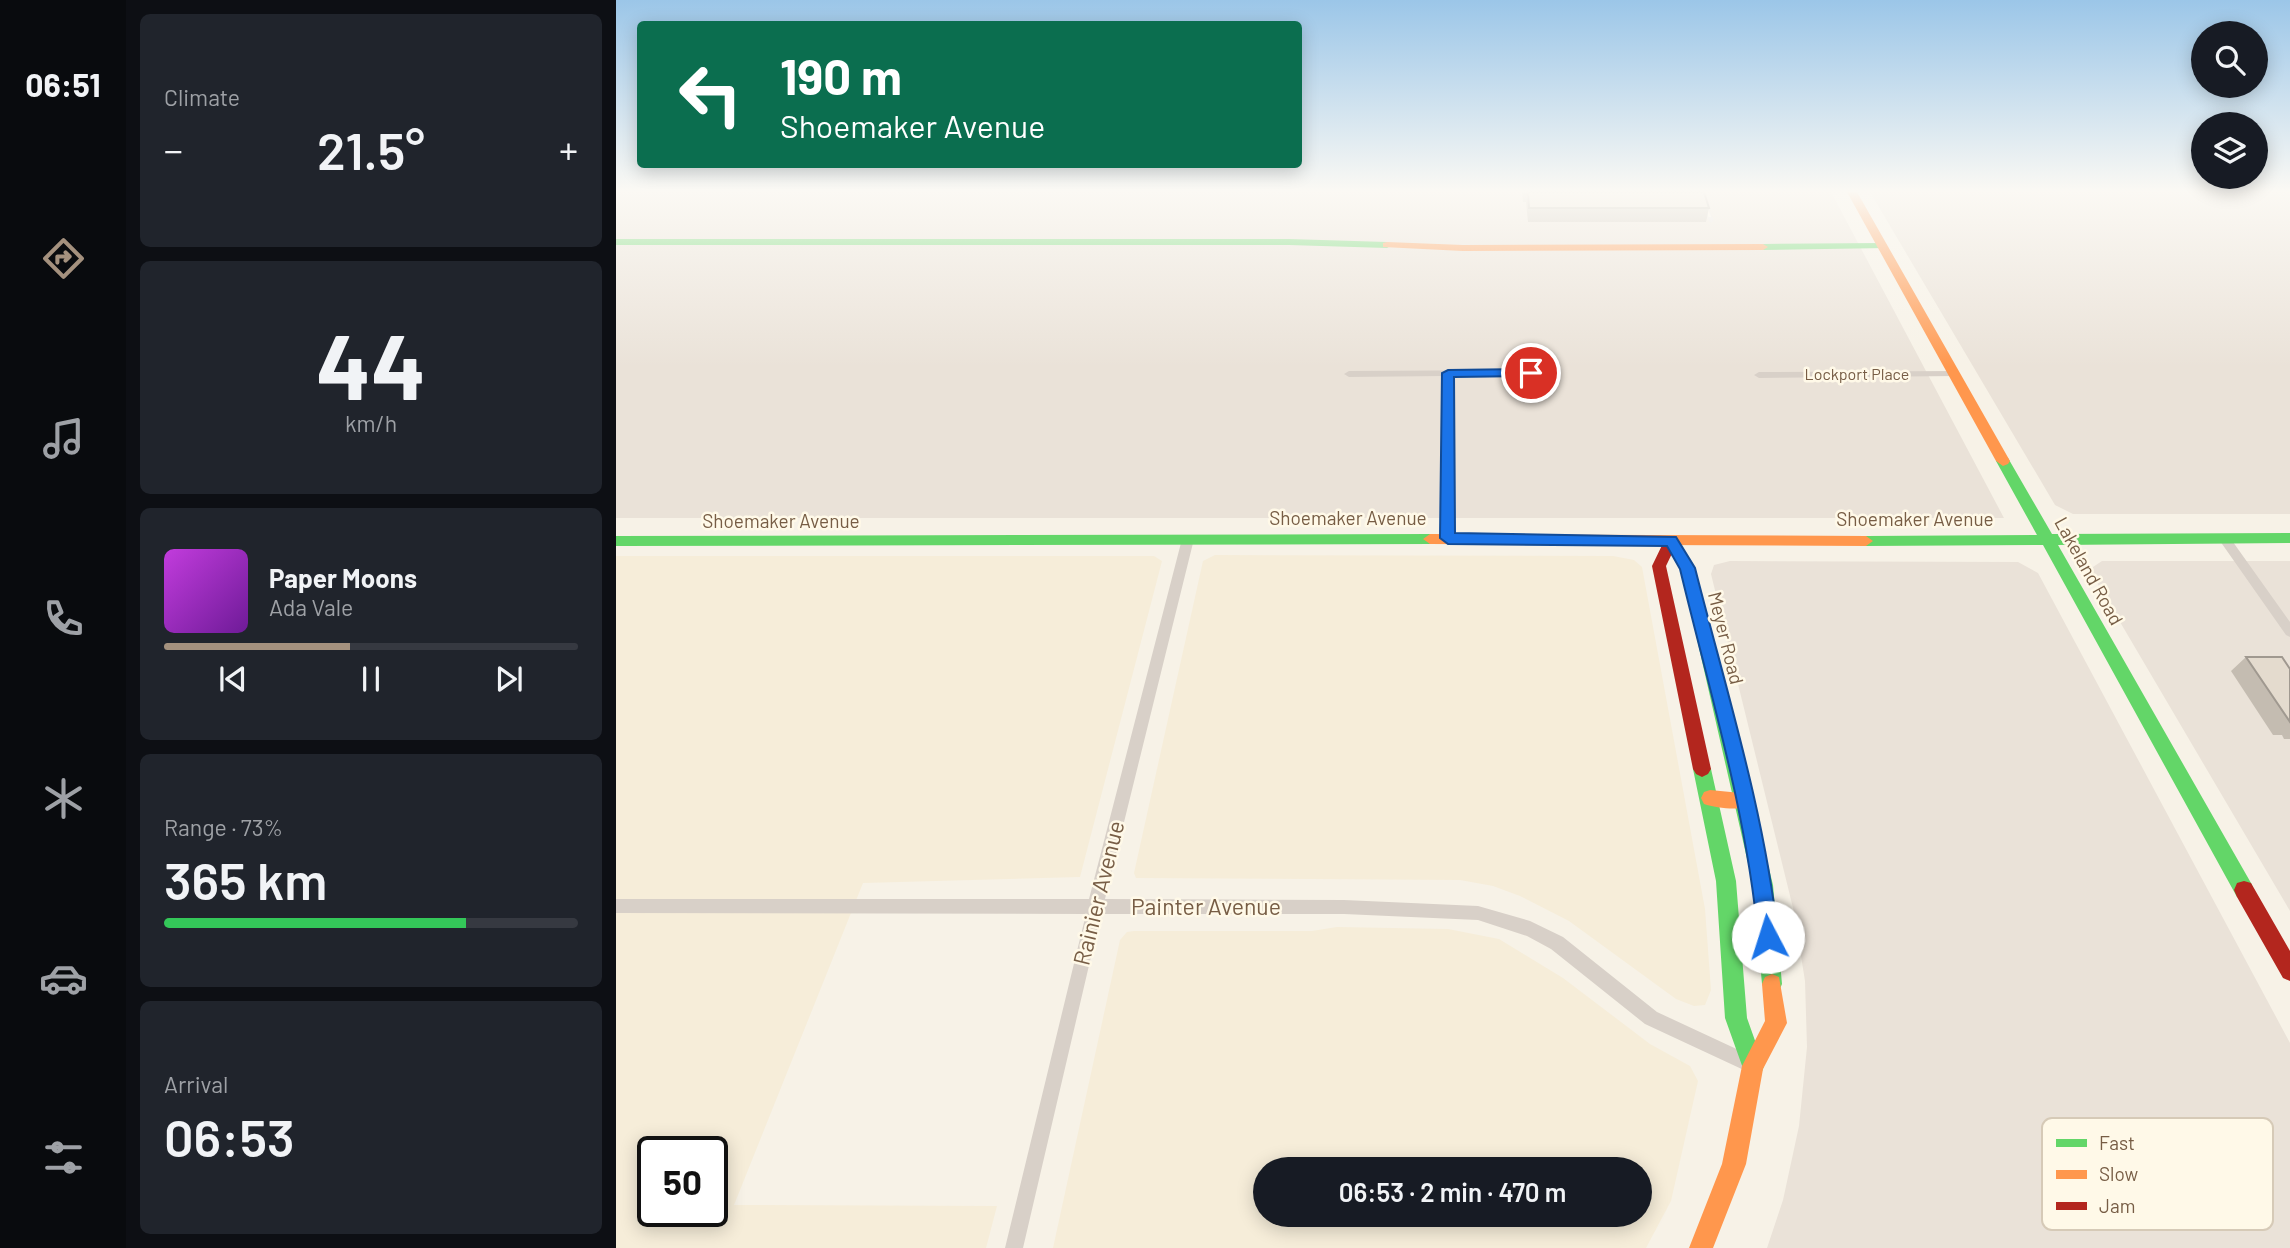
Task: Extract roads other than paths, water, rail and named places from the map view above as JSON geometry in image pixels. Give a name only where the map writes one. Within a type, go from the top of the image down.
[{"type":"street","name":"Lakeland Road","points":[[1884,250],[2290,971]]},
{"type":"street","points":[[1448,373],[1448,538]]},
{"type":"street","points":[[1349,374],[1549,373]]},
{"type":"street","name":"Lockport Place","points":[[1759,374],[1954,374]]},
{"type":"street","name":"Rainier Avenue","points":[[1014,1248],[1095,907],[1188,538]]},
{"type":"street","points":[[2224,538],[2290,632]]},
{"type":"street","name":"Shoemaker Avenue","points":[[616,541],[2290,538]]},
{"type":"street","points":[[1671,541],[1659,566],[1726,881],[1736,1018],[1753,1066]]},
{"type":"street","name":"Meyer Road","points":[[1671,541],[1688,568],[1745,800],[1763,885],[1776,1023],[1753,1066],[1734,1164],[1700,1248]]},
{"type":"street","points":[[1710,798],[1745,800]]},
{"type":"street","name":"Painter Avenue","points":[[616,906],[1357,907],[1478,913],[1530,929],[1557,943],[1651,1018],[1753,1066]]}]
